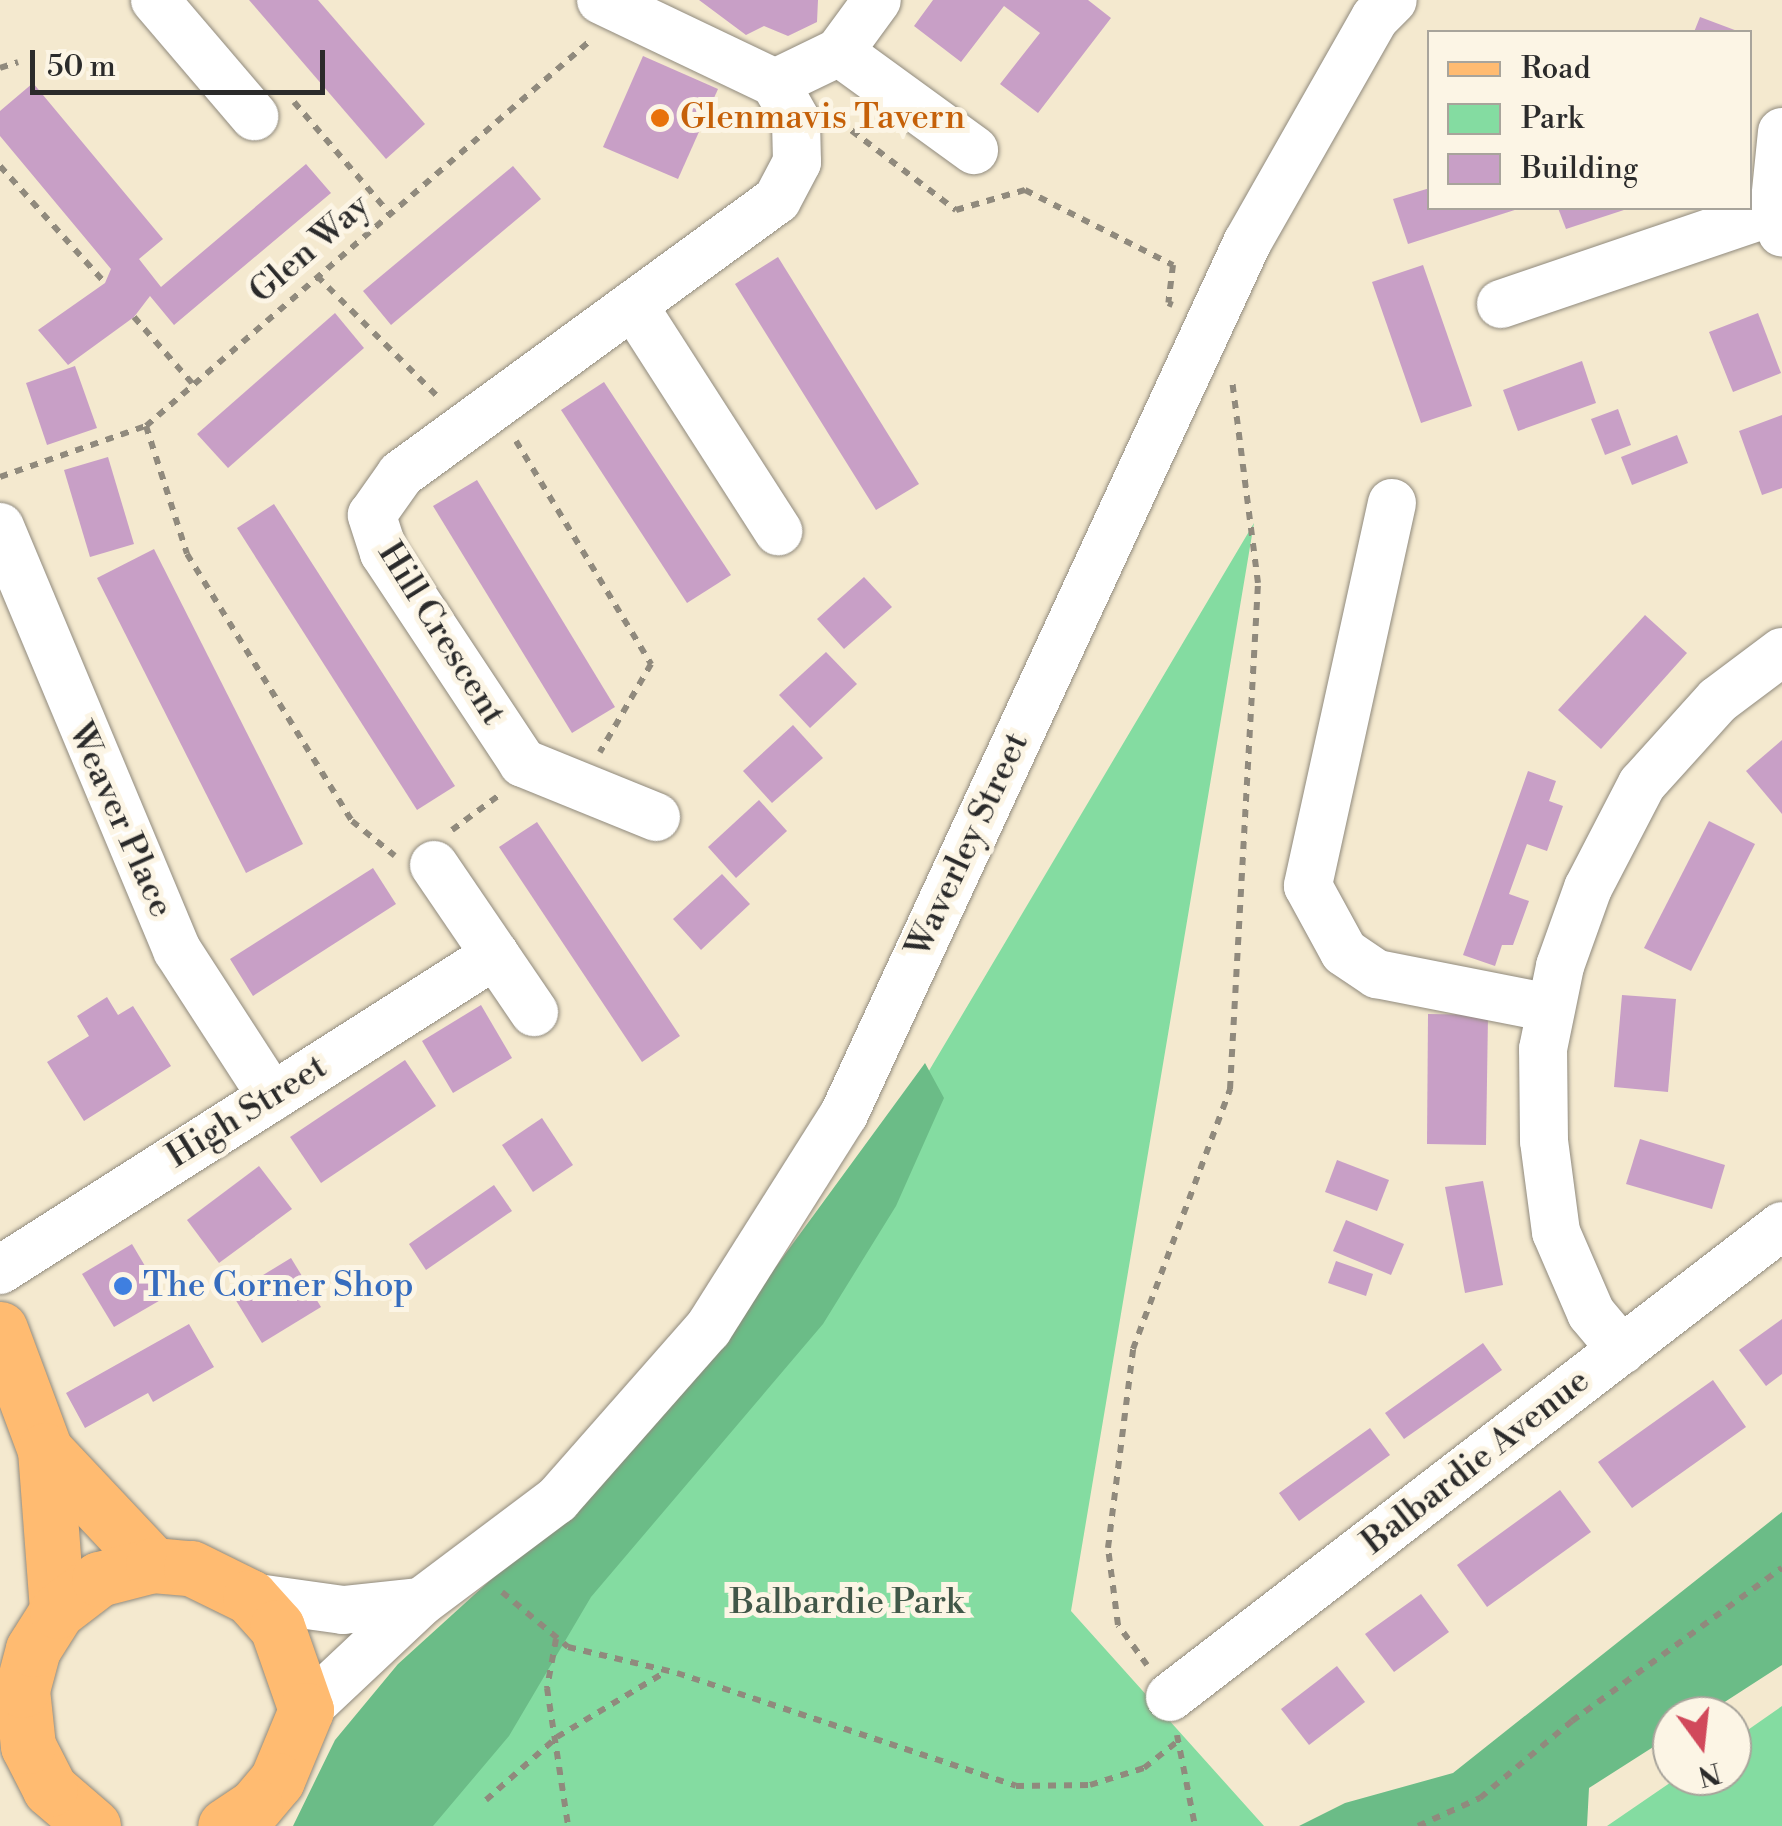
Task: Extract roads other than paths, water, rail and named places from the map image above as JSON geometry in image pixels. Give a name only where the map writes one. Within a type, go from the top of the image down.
[{"type":"main road","points":[[0,1329],[45,1450],[58,1611]]},
{"type":"main road","points":[[45,1450],[153,1565]]},
{"type":"main road","points":[[93,1826],[50,1789],[28,1746],[22,1690],[33,1649],[58,1611],[99,1579],[153,1565],[191,1568],[250,1597],[277,1627],[306,1710],[277,1780],[256,1806],[226,1826]]},
{"type":"street","points":[[155,0],[254,116]]},
{"type":"street","points":[[613,5],[786,102],[839,52],[877,0]]},
{"type":"street","name":"Waverley Street","points":[[306,1710],[421,1602],[557,1500],[708,1329],[844,1114],[1257,225],[1375,18],[1393,0]]},
{"type":"street","points":[[839,52],[974,150]]},
{"type":"street","name":"Hill Crescent","points":[[656,816],[523,762],[384,554],[372,515],[401,474],[777,200],[797,162],[786,102]]},
{"type":"street","points":[[1501,304],[1778,222],[1782,132]]},
{"type":"street","points":[[632,305],[778,530]]},
{"type":"street","points":[[1392,503],[1308,886],[1344,952],[1376,974],[1552,1008]]},
{"type":"street","name":"Weaver Place","points":[[0,527],[176,950],[272,1096]]},
{"type":"street","points":[[1622,1350],[1591,1313],[1556,1232],[1544,1141],[1542,1048],[1588,888],[1642,784],[1718,700],[1782,652]]},
{"type":"street","points":[[434,864],[534,1012]]},
{"type":"street","name":"High Street","points":[[0,1270],[494,956]]},
{"type":"street","name":"Balbardie Avenue","points":[[1174,1719],[1622,1350],[1782,1226]]},
{"type":"street","points":[[250,1597],[342,1610],[421,1602]]},
{"type":"place","name":"Glenmavis Tavern","points":[[660,118]]},
{"type":"place","name":"The Corner Shop","points":[[123,1286]]},
{"type":"park label","name":"Balbardie Park","points":[[847,1603]]}]
